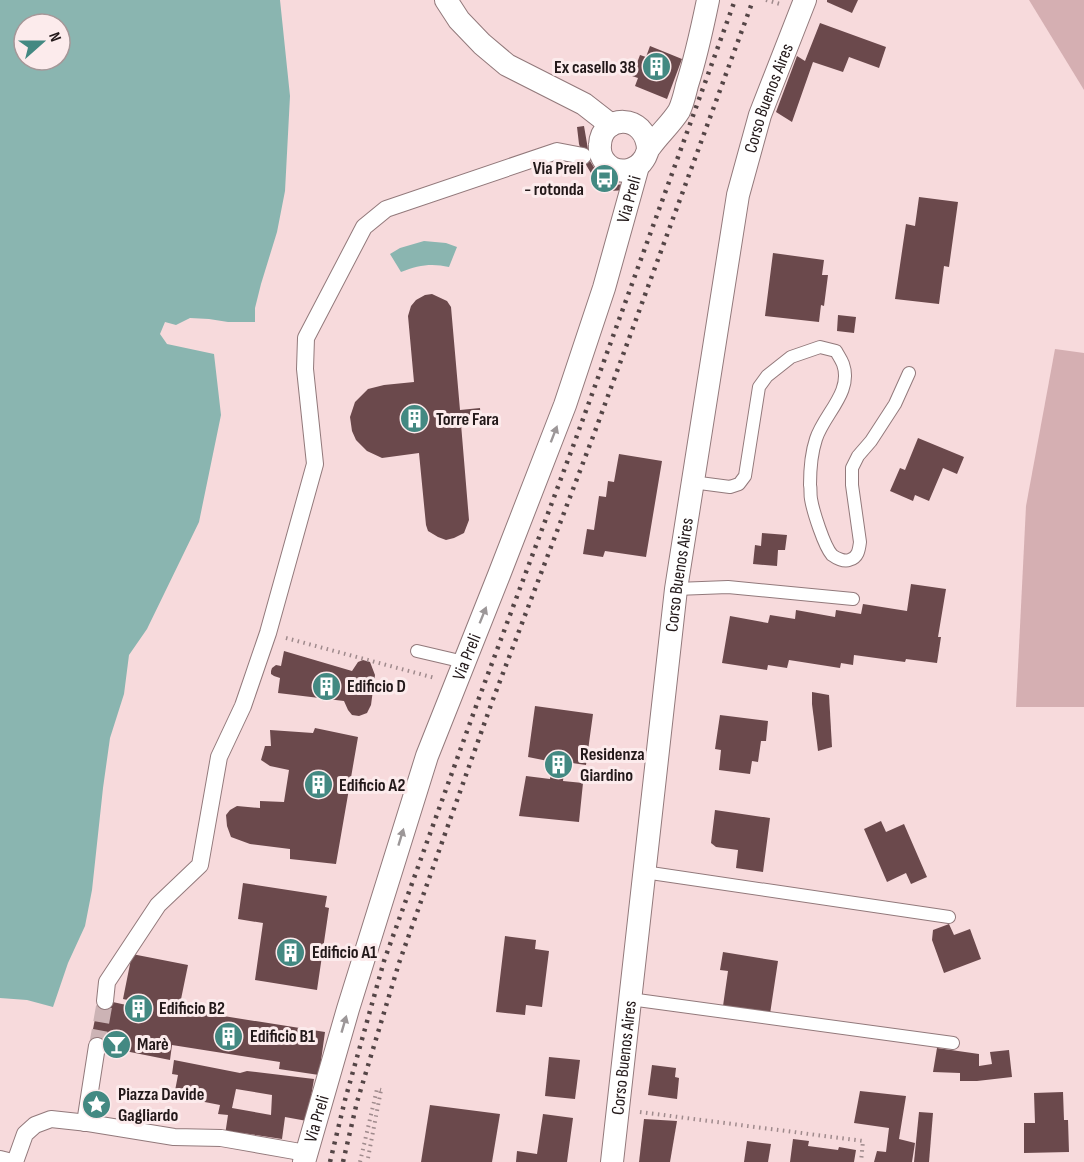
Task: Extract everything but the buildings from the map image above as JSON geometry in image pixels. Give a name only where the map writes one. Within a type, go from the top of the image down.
[{"type":"street","points":[[446,0],[459,21],[507,65],[584,104],[611,125]]},
{"type":"street","name":"Via Preli","points":[[591,157],[612,168],[625,171],[643,158],[679,110],[697,53],[708,0]]},
{"type":"street","name":"Corso Buenos Aires","points":[[612,1162],[676,589],[738,195],[760,115],[805,0]]},
{"type":"street","points":[[105,1001],[107,982],[158,904],[200,865],[219,758],[243,706],[268,633],[315,464],[305,369],[306,338],[364,227],[386,209],[557,151],[591,157],[599,146],[606,129],[619,122],[634,124],[645,134],[648,141],[643,158]]},
{"type":"street","name":"Via Preli","points":[[305,1157],[348,1009],[427,756],[565,405],[604,288],[643,158]]},
{"type":"street","points":[[85,1123],[98,1046]]},
{"type":"street","points":[[0,1159],[14,1162],[26,1134],[35,1125],[51,1119],[174,1137],[221,1138],[305,1157]]},
{"type":"lane","points":[[692,482],[730,487],[739,484],[745,476],[759,387],[766,376],[791,357],[820,347],[836,351],[843,364],[845,377],[842,392],[825,418],[816,439],[810,465],[811,498],[821,534],[832,555],[844,561],[851,560],[860,551],[861,542],[852,485],[852,468],[895,404],[909,373]]},
{"type":"lane","points":[[676,589],[728,587],[853,599]]},
{"type":"lane","points":[[417,651],[464,662]]},
{"type":"lane","points":[[644,872],[949,917]]},
{"type":"lane","points":[[630,999],[952,1042]]},
{"type":"path","points":[[268,633],[456,684]]},
{"type":"path","points":[[360,1162],[377,1089],[381,1090],[368,1158]]},
{"type":"path","points":[[618,1109],[862,1141],[861,1162]]},
{"type":"shaded area","points":[[1029,0],[1084,0],[1084,90]]},
{"type":"shaded area","points":[[1055,349],[1084,353],[1084,707],[1016,707],[1026,506]]},
{"type":"water","points":[[0,0],[280,0],[290,96],[285,191],[277,232],[255,308],[255,322],[190,318],[176,325],[165,322],[160,334],[167,344],[214,354],[221,415],[199,522],[147,629],[129,655],[124,694],[110,738],[92,890],[85,926],[68,963],[53,1007],[27,1000],[0,998]]},
{"type":"water","points":[[424,241],[446,243],[457,247],[449,267],[425,265],[401,272],[390,254],[400,248]]},
{"type":"tunnel","points":[[97,1046],[105,1001]]},
{"type":"railway","points":[[330,1162],[384,961],[735,0]]},
{"type":"railway","points":[[343,1162],[357,1102],[399,963],[492,702],[594,434],[752,3]]},
{"type":"place","name":"Ex casello 38","points":[[657,67]]},
{"type":"place","name":"Via Preli - rotonda","points":[[605,178]]},
{"type":"place","name":"Torre Fara","points":[[415,419]]},
{"type":"place","name":"Edificio D","points":[[326,686]]},
{"type":"place","name":"Residenza Giardino","points":[[559,764]]},
{"type":"place","name":"Edificio A2","points":[[318,785]]},
{"type":"place","name":"Edificio A1","points":[[291,952]]},
{"type":"place","name":"Edificio B2","points":[[138,1008]]},
{"type":"place","name":"Edificio B1","points":[[229,1036]]},
{"type":"place","name":"Marè","points":[[116,1044]]},
{"type":"place","name":"Piazza Davide Gagliardo","points":[[97,1104]]}]
